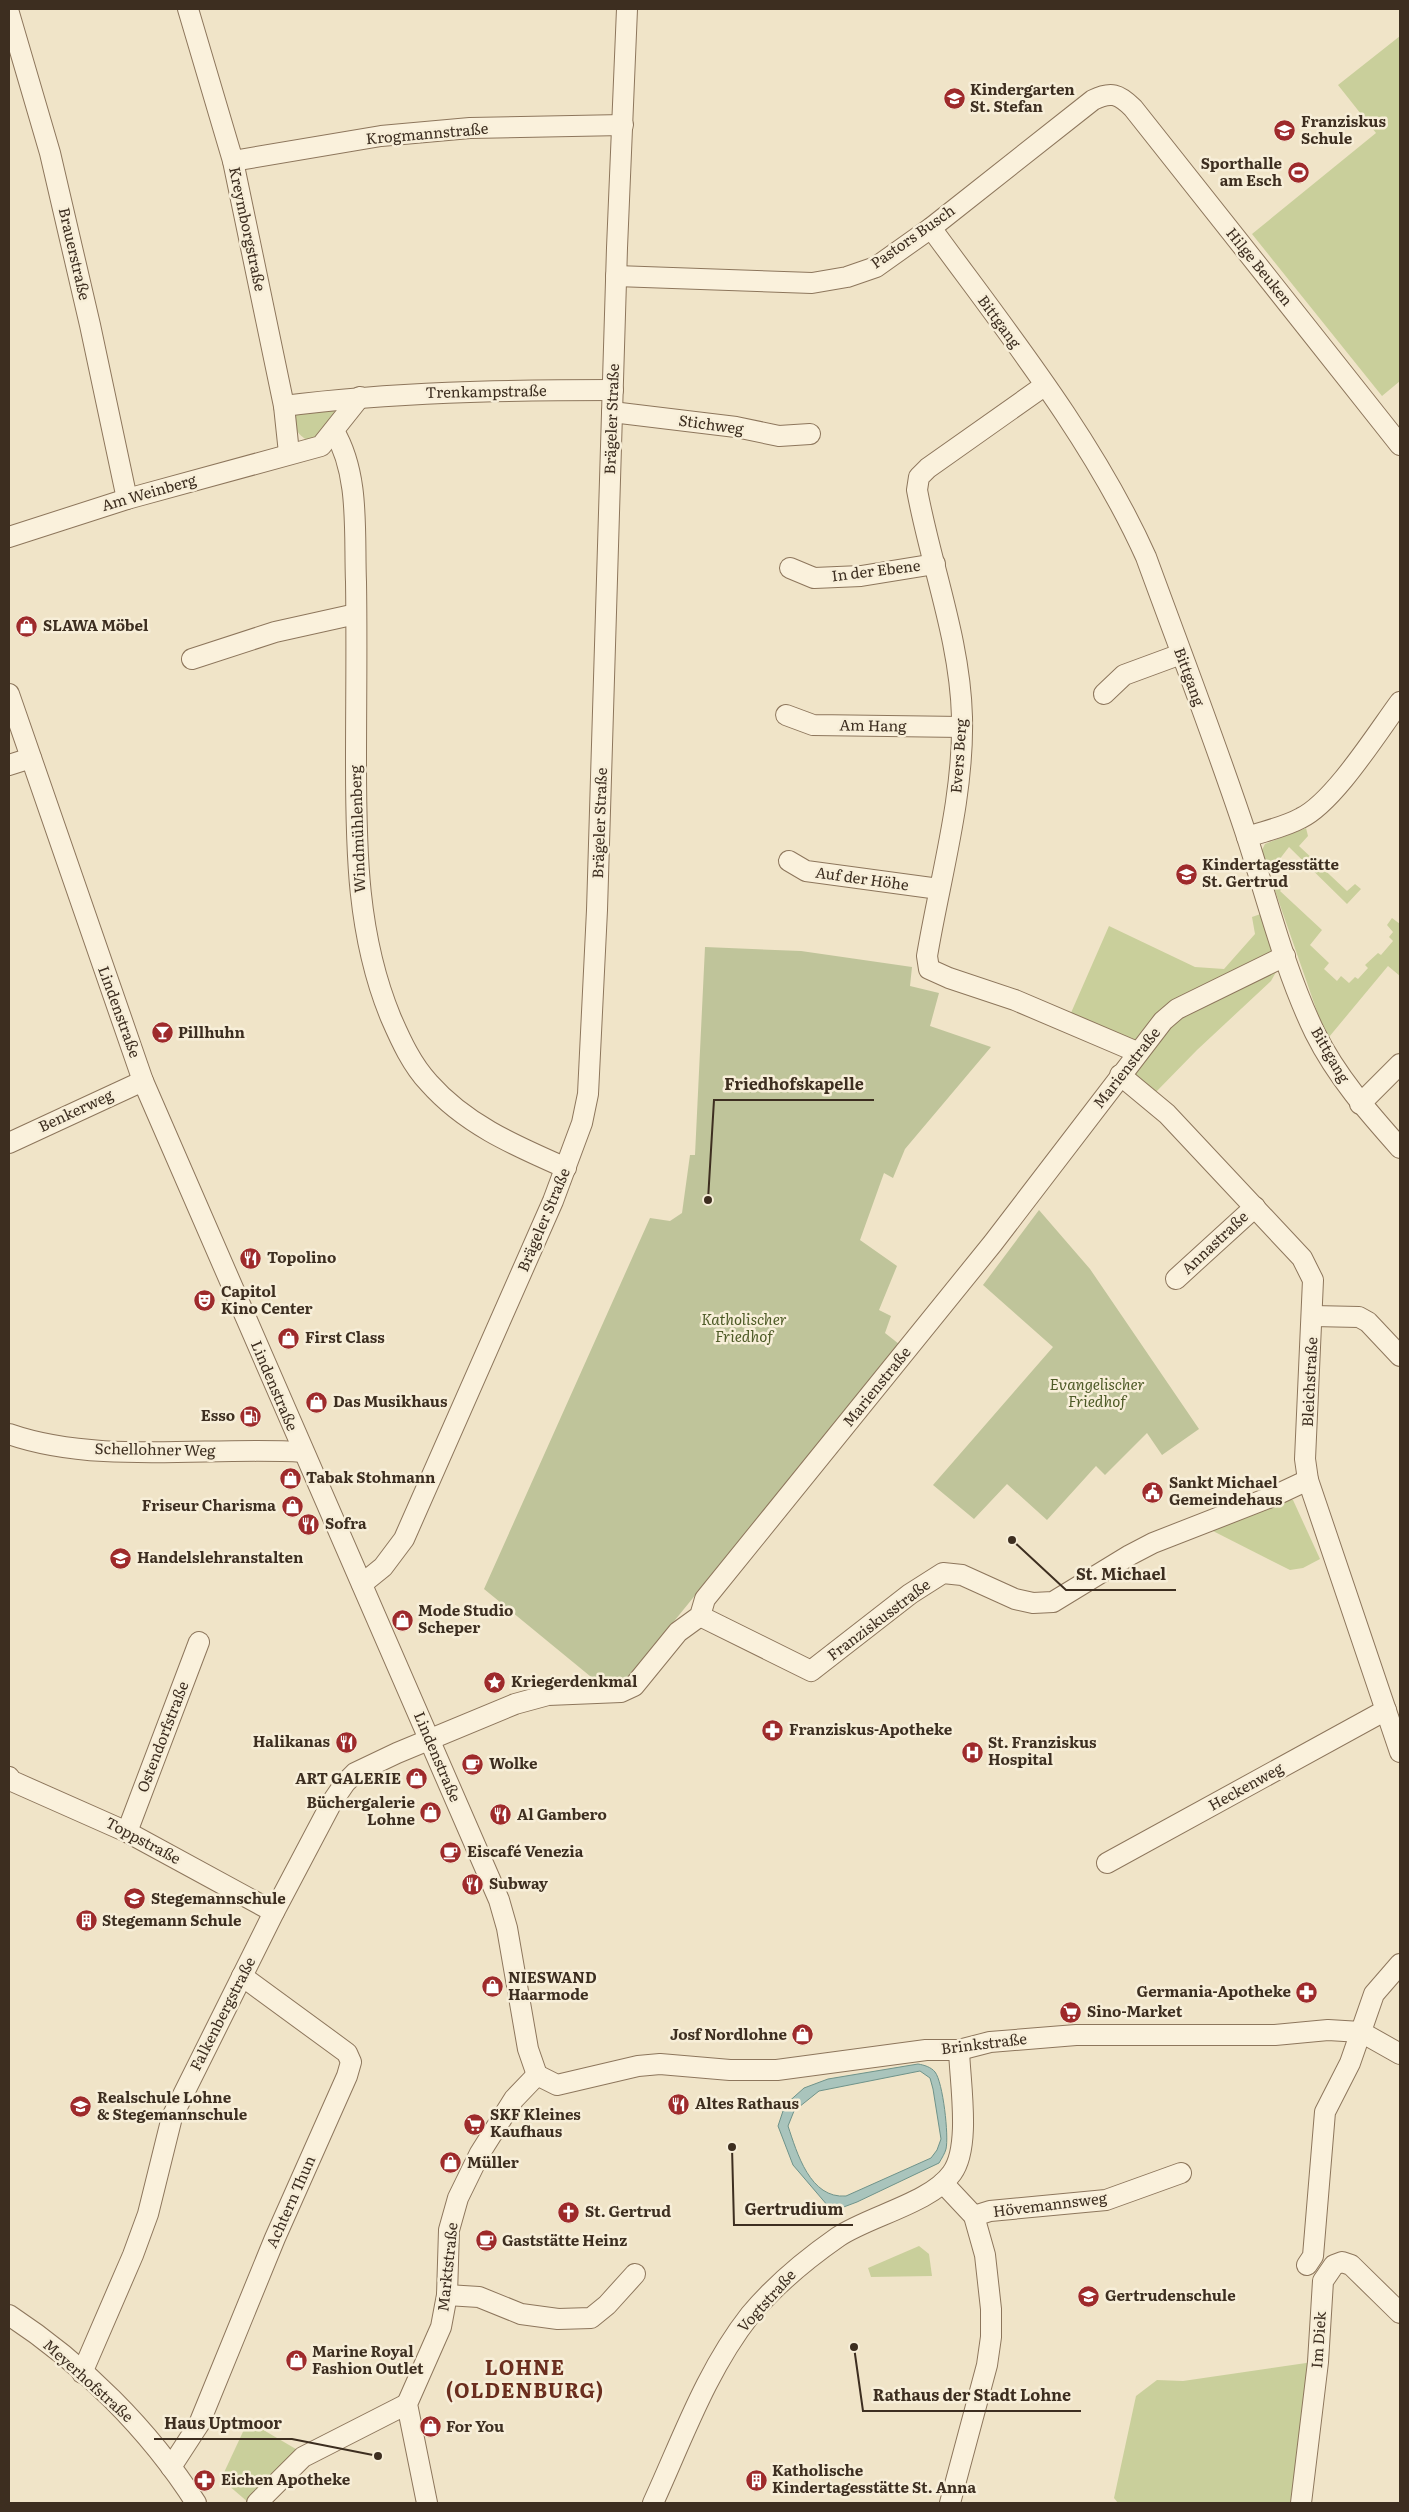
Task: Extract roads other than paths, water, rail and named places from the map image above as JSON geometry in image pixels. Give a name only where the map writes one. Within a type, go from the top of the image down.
[{"type":"street","name":"Kreymborgstraße","points":[[188,9],[233,161],[284,406],[290,453]]},
{"type":"street","name":"Brägeler Straße","points":[[362,1584],[383,1567],[404,1539],[503,1318],[566,1168],[582,1123],[589,1077],[597,910],[616,276],[627,9]]},
{"type":"street","name":"Brauerstraße","points":[[9,13],[50,153],[90,325],[127,499]]},
{"type":"street","name":"Pastors Busch","points":[[616,276],[812,283],[847,277],[876,267],[930,228],[1093,100],[1104,94],[1114,94]]},
{"type":"street","name":"Hilge Beuken","points":[[1114,94],[1123,98],[1133,108],[1400,445]]},
{"type":"street","name":"Krogmannstraße","points":[[233,161],[381,136],[470,128],[623,125]]},
{"type":"street","name":"Bittgang","points":[[930,228],[1090,451],[1129,519],[1146,556],[1247,837],[1285,956],[1315,1032],[1334,1066],[1360,1104],[1400,1148]]},
{"type":"street","name":"Evers Berg","points":[[1044,386],[928,468],[919,477],[917,490],[954,649],[962,727],[956,798],[927,956],[929,969],[949,978],[1015,1000],[1137,1052]]},
{"type":"street","name":"Trenkampstraße","points":[[284,406],[360,397],[480,390],[613,390]]},
{"type":"street","points":[[290,453],[320,446],[334,431],[345,413],[360,397]]},
{"type":"street","name":"Stichweg","points":[[612,412],[736,427],[779,436],[810,434]]},
{"type":"street","name":"Windmühlenberg","points":[[334,431],[344,447],[351,469],[356,614],[356,838],[360,898],[370,954],[384,1001],[402,1045],[428,1082],[459,1112],[504,1141],[566,1168]]},
{"type":"street","name":"Am Weinberg","points":[[9,537],[127,499],[290,453]]},
{"type":"street","name":"In der Ebene","points":[[790,568],[814,578],[860,576],[934,564]]},
{"type":"street","points":[[192,659],[275,632],[356,614]]},
{"type":"street","points":[[1104,694],[1124,675],[1181,654]]},
{"type":"street","name":"Lindenstraße","points":[[9,694],[143,1080],[499,1900],[509,1937],[528,2049],[537,2075]]},
{"type":"street","points":[[1247,837],[1301,818],[1316,809],[1331,795],[1400,702]]},
{"type":"street","name":"Am Hang","points":[[786,715],[813,725],[962,727]]},
{"type":"street","points":[[9,764],[31,758]]},
{"type":"street","name":"Auf der Höhe","points":[[789,861],[806,871],[938,889]]},
{"type":"street","name":"Marienstraße","points":[[700,1616],[705,1599],[980,1258],[1137,1052],[1163,1021],[1178,1009],[1285,956]]},
{"type":"street","points":[[1360,1104],[1400,1064]]},
{"type":"street","name":"Bleichstraße","points":[[1120,1075],[1167,1114],[1255,1207],[1302,1258],[1313,1280],[1313,1316],[1305,1459],[1308,1480],[1400,1752]]},
{"type":"street","name":"Benkerweg","points":[[9,1143],[143,1080]]},
{"type":"street","name":"Annastraße","points":[[1176,1279],[1255,1207]]},
{"type":"street","points":[[1313,1316],[1359,1317],[1368,1322],[1400,1356]]},
{"type":"street","name":"Schellohner Weg","points":[[9,1434],[28,1440],[102,1451],[264,1450],[303,1452]]},
{"type":"street","name":"Franziskusstraße","points":[[700,1616],[811,1671],[910,1594],[943,1573],[962,1575],[1015,1599],[1033,1603],[1053,1602],[1153,1543],[1276,1495],[1308,1480]]},
{"type":"street","points":[[429,1739],[515,1704],[548,1695],[621,1692],[634,1686],[678,1632],[700,1616]]},
{"type":"street","name":"Ostendorfstraße","points":[[127,1832],[199,1642]]},
{"type":"street","name":"Heckenweg","points":[[1107,1863],[1386,1710]]},
{"type":"street","name":"Falkenbergstraße","points":[[82,2373],[133,2255],[148,2214],[172,2117],[274,1912],[332,1802],[355,1772],[429,1739]]},
{"type":"street","name":"Toppstraße","points":[[9,1777],[12,1781],[127,1832],[274,1912]]},
{"type":"street","points":[[1308,2265],[1313,2256],[1325,2112],[1350,2064],[1374,1994],[1400,1964]]},
{"type":"street","name":"Achtern Thun","points":[[171,2467],[199,2424],[350,2062],[347,2053],[242,1976]]},
{"type":"street","name":"Brinkstraße","points":[[537,2075],[557,2085],[638,2066],[660,2064],[730,2070],[777,2070],[926,2050],[959,2050],[990,2042],[1076,2035],[1276,2035],[1328,2030],[1361,2032],[1400,2054]]},
{"type":"street","name":"Vogtstraße","points":[[653,2503],[704,2388],[750,2316],[790,2273],[839,2236],[861,2224],[920,2198],[943,2183],[953,2172],[964,2147],[959,2050]]},
{"type":"street","name":"Marktstraße","points":[[407,2404],[441,2327],[447,2295],[449,2230],[458,2198],[480,2154],[514,2099],[537,2075]]},
{"type":"street","name":"Hövemannsweg","points":[[974,2216],[990,2211],[1106,2200],[1181,2172]]},
{"type":"street","points":[[943,2183],[974,2216],[985,2255],[992,2309],[991,2337],[986,2365],[950,2503]]},
{"type":"street","name":"Im Diek","points":[[1301,2503],[1318,2362],[1323,2281],[1334,2265],[1342,2262],[1351,2265],[1400,2313]]},
{"type":"street","points":[[447,2295],[479,2297],[521,2314],[558,2318],[591,2318],[607,2305],[635,2274]]},
{"type":"street","name":"Meyerhofstraße","points":[[9,2315],[27,2327],[128,2414],[171,2467],[196,2503]]},
{"type":"street","points":[[257,2503],[303,2457],[407,2404],[427,2503]]},
{"type":"water","points":[[918,2064],[932,2069],[941,2086],[946,2122],[946,2149],[939,2163],[857,2202],[841,2208],[828,2206],[793,2165],[778,2126],[785,2105],[804,2088],[828,2079]],"holes":[[[920,2071],[930,2078],[941,2139],[937,2150],[931,2158],[846,2196],[834,2195],[823,2190],[814,2182],[801,2161],[788,2126],[794,2111],[819,2091]]]},
{"type":"place","name":"Kindergarten St. Stefan","points":[[954,99]]},
{"type":"place","name":"Franziskus Schule","points":[[1285,131]]},
{"type":"place","name":"Sporthalle am Esch","points":[[1298,173]]},
{"type":"place","name":"SLAWA Möbel","points":[[27,626]]},
{"type":"place","name":"Kindertagesstätte St. Gertrud","points":[[1186,874]]},
{"type":"place","name":"Pillhuhn","points":[[162,1033]]},
{"type":"place","name":"Friedhofskapelle","points":[[708,1200]]},
{"type":"place","name":"Topolino","points":[[251,1258]]},
{"type":"place","name":"Capitol Kino Center","points":[[205,1301]]},
{"type":"place","name":"First Class","points":[[289,1338]]},
{"type":"place","name":"Das Musikhaus","points":[[317,1402]]},
{"type":"place","name":"Esso","points":[[251,1416]]},
{"type":"place","name":"Tabak Stohmann","points":[[290,1478]]},
{"type":"place","name":"Sankt Michael Gemeindehaus","points":[[1153,1492]]},
{"type":"place","name":"Friseur Charisma","points":[[292,1506]]},
{"type":"place","name":"Sofra","points":[[309,1524]]},
{"type":"place","name":"St. Michael","points":[[1012,1540]]},
{"type":"place","name":"Handelslehranstalten","points":[[121,1558]]},
{"type":"place","name":"Mode Studio Scheper","points":[[402,1620]]},
{"type":"place","name":"Kriegerdenkmal","points":[[495,1682]]},
{"type":"place","name":"Franziskus-Apotheke","points":[[773,1730]]},
{"type":"place","name":"Halikanas","points":[[346,1742]]},
{"type":"place","name":"St. Franziskus Hospital","points":[[972,1752]]},
{"type":"place","name":"Wolke","points":[[473,1764]]},
{"type":"place","name":"ART GALERIE","points":[[417,1779]]},
{"type":"place","name":"Büchergalerie Lohne","points":[[431,1812]]},
{"type":"place","name":"Al Gambero","points":[[501,1815]]},
{"type":"place","name":"Eiscafé Venezia","points":[[451,1852]]},
{"type":"place","name":"Subway","points":[[473,1884]]},
{"type":"place","name":"Stegemannschule","points":[[135,1899]]},
{"type":"place","name":"Stegemann Schule","points":[[86,1921]]},
{"type":"place","name":"NIESWAND Haarmode","points":[[492,1987]]},
{"type":"place","name":"Germania-Apotheke","points":[[1307,1992]]},
{"type":"place","name":"Sino-Market","points":[[1071,2012]]},
{"type":"place","name":"Josf Nordlohne","points":[[803,2035]]},
{"type":"place","name":"Altes Rathaus","points":[[679,2104]]},
{"type":"place","name":"Realschule Lohne & Stegemannschule","points":[[81,2107]]},
{"type":"place","name":"SKF Kleines Kaufhaus","points":[[474,2124]]},
{"type":"place","name":"Gertrudium","points":[[732,2147]]},
{"type":"place","name":"Müller","points":[[451,2163]]},
{"type":"place","name":"St. Gertrud","points":[[569,2212]]},
{"type":"place","name":"Gaststätte Heinz","points":[[486,2241]]},
{"type":"place","name":"Gertrudenschule","points":[[1089,2296]]},
{"type":"place","name":"Rathaus der Stadt Lohne","points":[[854,2347]]},
{"type":"place","name":"Marine Royal Fashion Outlet","points":[[296,2361]]},
{"type":"place","name":"For You","points":[[430,2427]]},
{"type":"place","name":"Haus Uptmoor","points":[[378,2456]]},
{"type":"place","name":"Eichen Apotheke","points":[[205,2480]]},
{"type":"place","name":"Katholische Kindertagesstätte St. Anna","points":[[756,2480]]},
{"type":"district","name":"LOHNE (OLDENBURG)","points":[[525,2380]]},
{"type":"park label","name":"Katholischer Friedhof","points":[[744,1328]]},
{"type":"park label","name":"Evangelischer Friedhof","points":[[1097,1394]]}]
